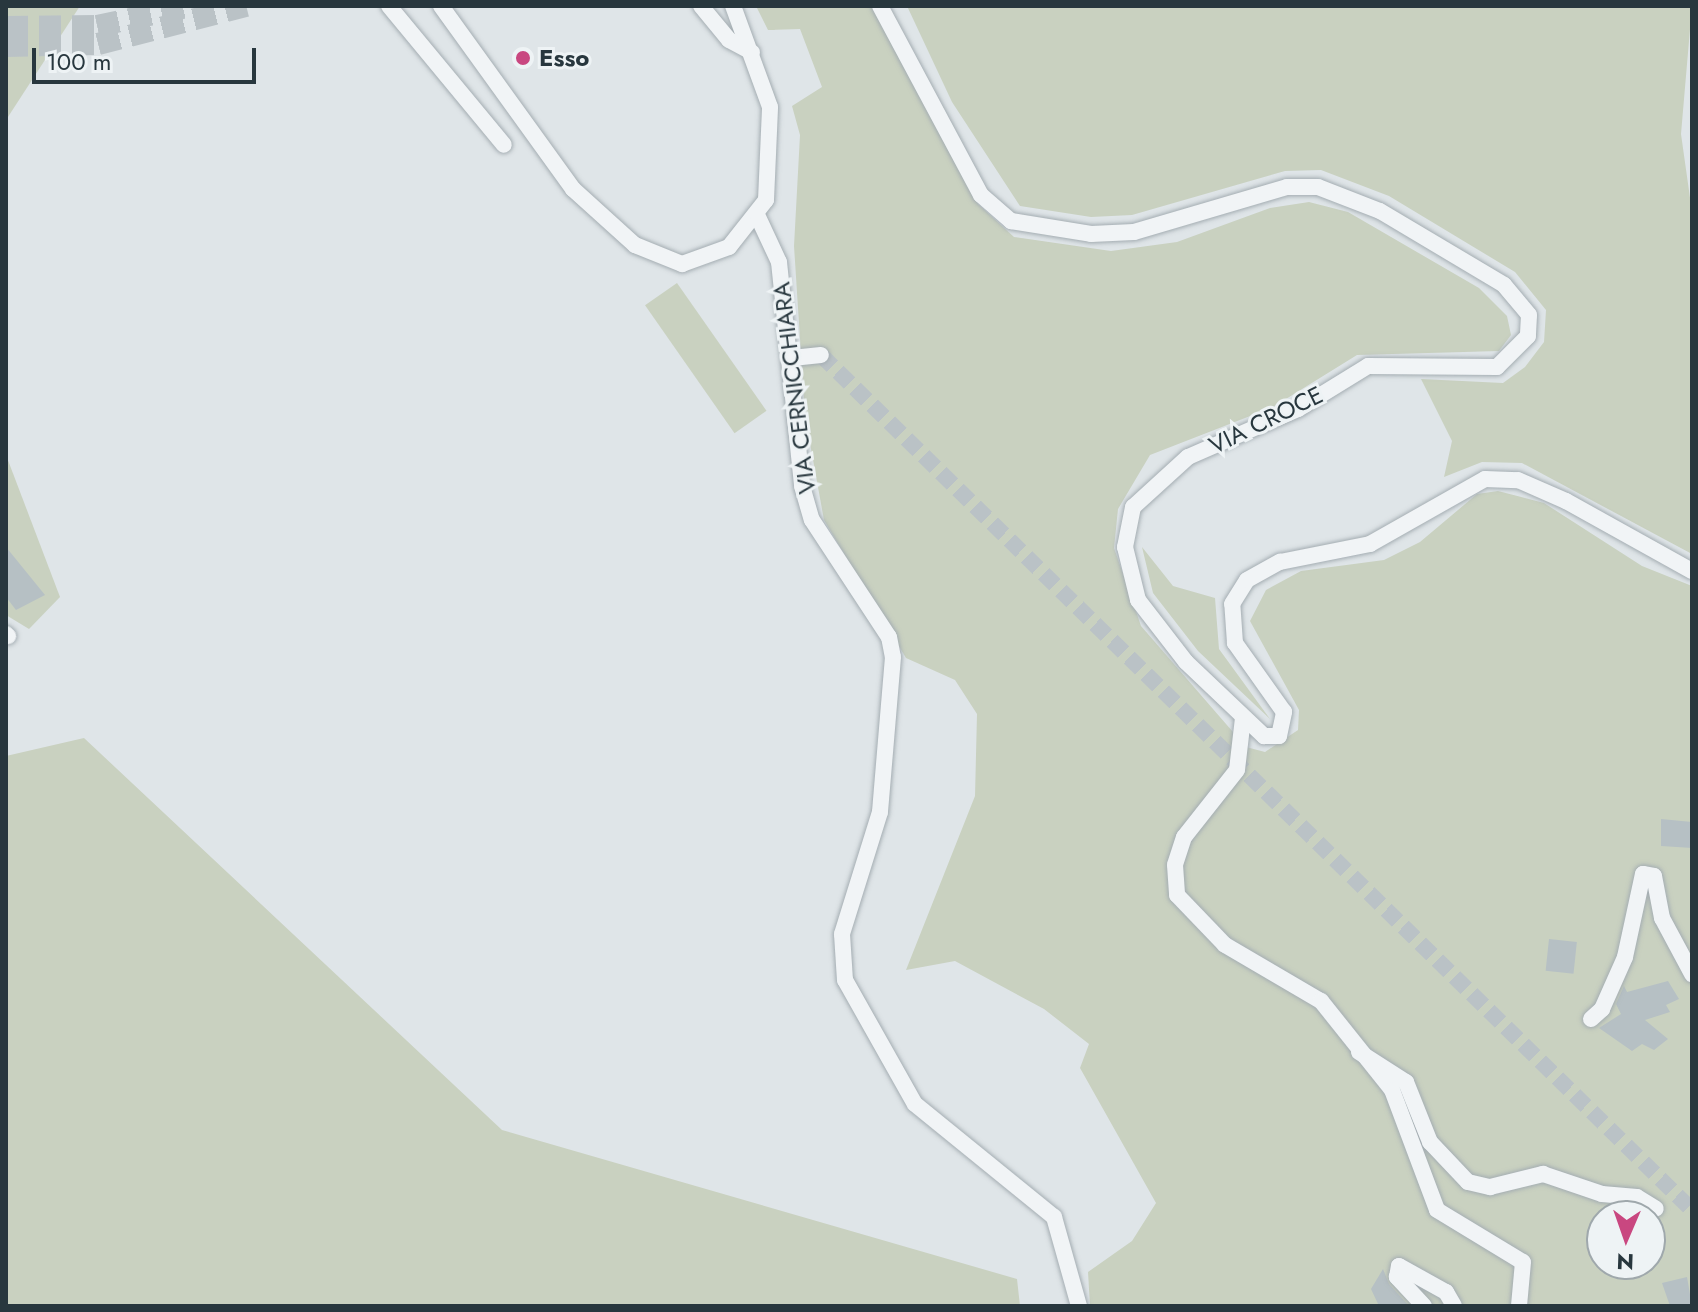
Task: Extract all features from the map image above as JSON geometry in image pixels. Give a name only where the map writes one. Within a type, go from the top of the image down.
[{"type":"street","points":[[389,6],[504,145]]},
{"type":"street","points":[[441,6],[555,169],[635,245],[666,262],[698,262],[729,247],[758,217],[772,116],[752,52],[733,6]]},
{"type":"street","points":[[701,6],[729,40],[752,52]]},
{"type":"street","name":"VIA CROCE","points":[[880,6],[981,195],[1011,221],[1091,234],[1134,232],[1287,187],[1318,187],[1380,211],[1504,285],[1529,315],[1528,336],[1497,367],[1368,366],[1298,409],[1188,457],[1133,507],[1125,547],[1138,600],[1243,718],[1264,736],[1279,736],[1286,727],[1278,699],[1233,634],[1232,604],[1247,580],[1280,562],[1384,538],[1485,479],[1518,480],[1566,501],[1692,571]]},
{"type":"street","name":"VIA CERNICCHIARA","points":[[758,217],[779,262],[792,358],[802,486],[812,520],[889,637],[893,657],[880,812],[842,934],[845,980],[915,1104],[1054,1217],[1079,1306]]},
{"type":"street","points":[[792,358],[821,355]]},
{"type":"street","points":[[1243,718],[1237,770],[1184,837],[1175,865],[1177,895],[1225,945],[1321,1001],[1353,1050],[1392,1090],[1437,1210],[1523,1262],[1519,1306]]},
{"type":"street","points":[[1591,1019],[1602,1009],[1625,957],[1643,874],[1654,876],[1662,918],[1692,974]]},
{"type":"street","points":[[1353,1050],[1406,1082],[1430,1142],[1468,1182],[1490,1187],[1543,1174],[1602,1194],[1642,1200]]},
{"type":"street","points":[[1424,1306],[1397,1277],[1399,1266],[1446,1292],[1454,1306]]},
{"type":"green space","points":[[6,6],[80,6],[6,120]]},
{"type":"green space","points":[[756,6],[872,6],[978,204],[1014,237],[1111,251],[1177,242],[1270,208],[1309,202],[1348,212],[1479,288],[1507,316],[1511,335],[1499,351],[1357,355],[1273,407],[1150,455],[1118,509],[1114,548],[1141,626],[1246,747],[1265,752],[1298,730],[1299,710],[1250,621],[1266,590],[1301,571],[1384,560],[1420,542],[1477,494],[1498,491],[1544,503],[1642,566],[1692,586],[1692,1306],[1090,1306],[1088,1272],[1132,1241],[1156,1203],[1080,1068],[1089,1044],[1044,1009],[955,961],[906,970],[975,796],[977,714],[955,680],[906,658],[824,520],[805,416],[794,246],[800,135],[792,106],[822,87],[800,29],[768,30]]},
{"type":"green space","points":[[907,6],[1692,6],[1681,134],[1692,212],[1692,554],[1522,463],[1482,462],[1444,477],[1452,441],[1421,379],[1503,383],[1525,367],[1544,342],[1546,310],[1515,272],[1389,196],[1321,170],[1285,171],[1132,215],[1091,217],[1020,206],[952,102]]},
{"type":"green space","points":[[677,283],[766,411],[735,433],[645,305]]},
{"type":"green space","points":[[6,455],[60,597],[29,629],[6,615]]},
{"type":"green space","points":[[1142,547],[1173,586],[1215,598],[1219,649],[1270,719],[1198,651],[1153,593]]},
{"type":"green space","points":[[84,738],[502,1130],[1017,1279],[1020,1306],[6,1306],[6,756]]},
{"type":"building","points":[[6,547],[45,595],[16,610],[6,597]]},
{"type":"building","points":[[1661,819],[1692,822],[1692,848],[1661,846]]},
{"type":"building","points":[[1549,939],[1577,942],[1574,974],[1546,971]]},
{"type":"building","points":[[1668,981],[1679,999],[1666,1005],[1670,1012],[1645,1020],[1668,1039],[1654,1050],[1642,1044],[1632,1051],[1599,1028],[1621,1014],[1616,1004],[1624,986],[1627,992]]},
{"type":"building","points":[[1383,1269],[1389,1284],[1409,1306],[1379,1306],[1371,1289]]},
{"type":"building","points":[[1687,1277],[1692,1306],[1670,1306],[1662,1283]]},
{"type":"tunnel","points":[[6,27],[97,26],[192,6]]},
{"type":"tunnel","points":[[6,46],[98,44],[246,6]]},
{"type":"tunnel","points":[[821,355],[1692,1210]]},
{"type":"place","name":"Esso","points":[[523,58]]}]
